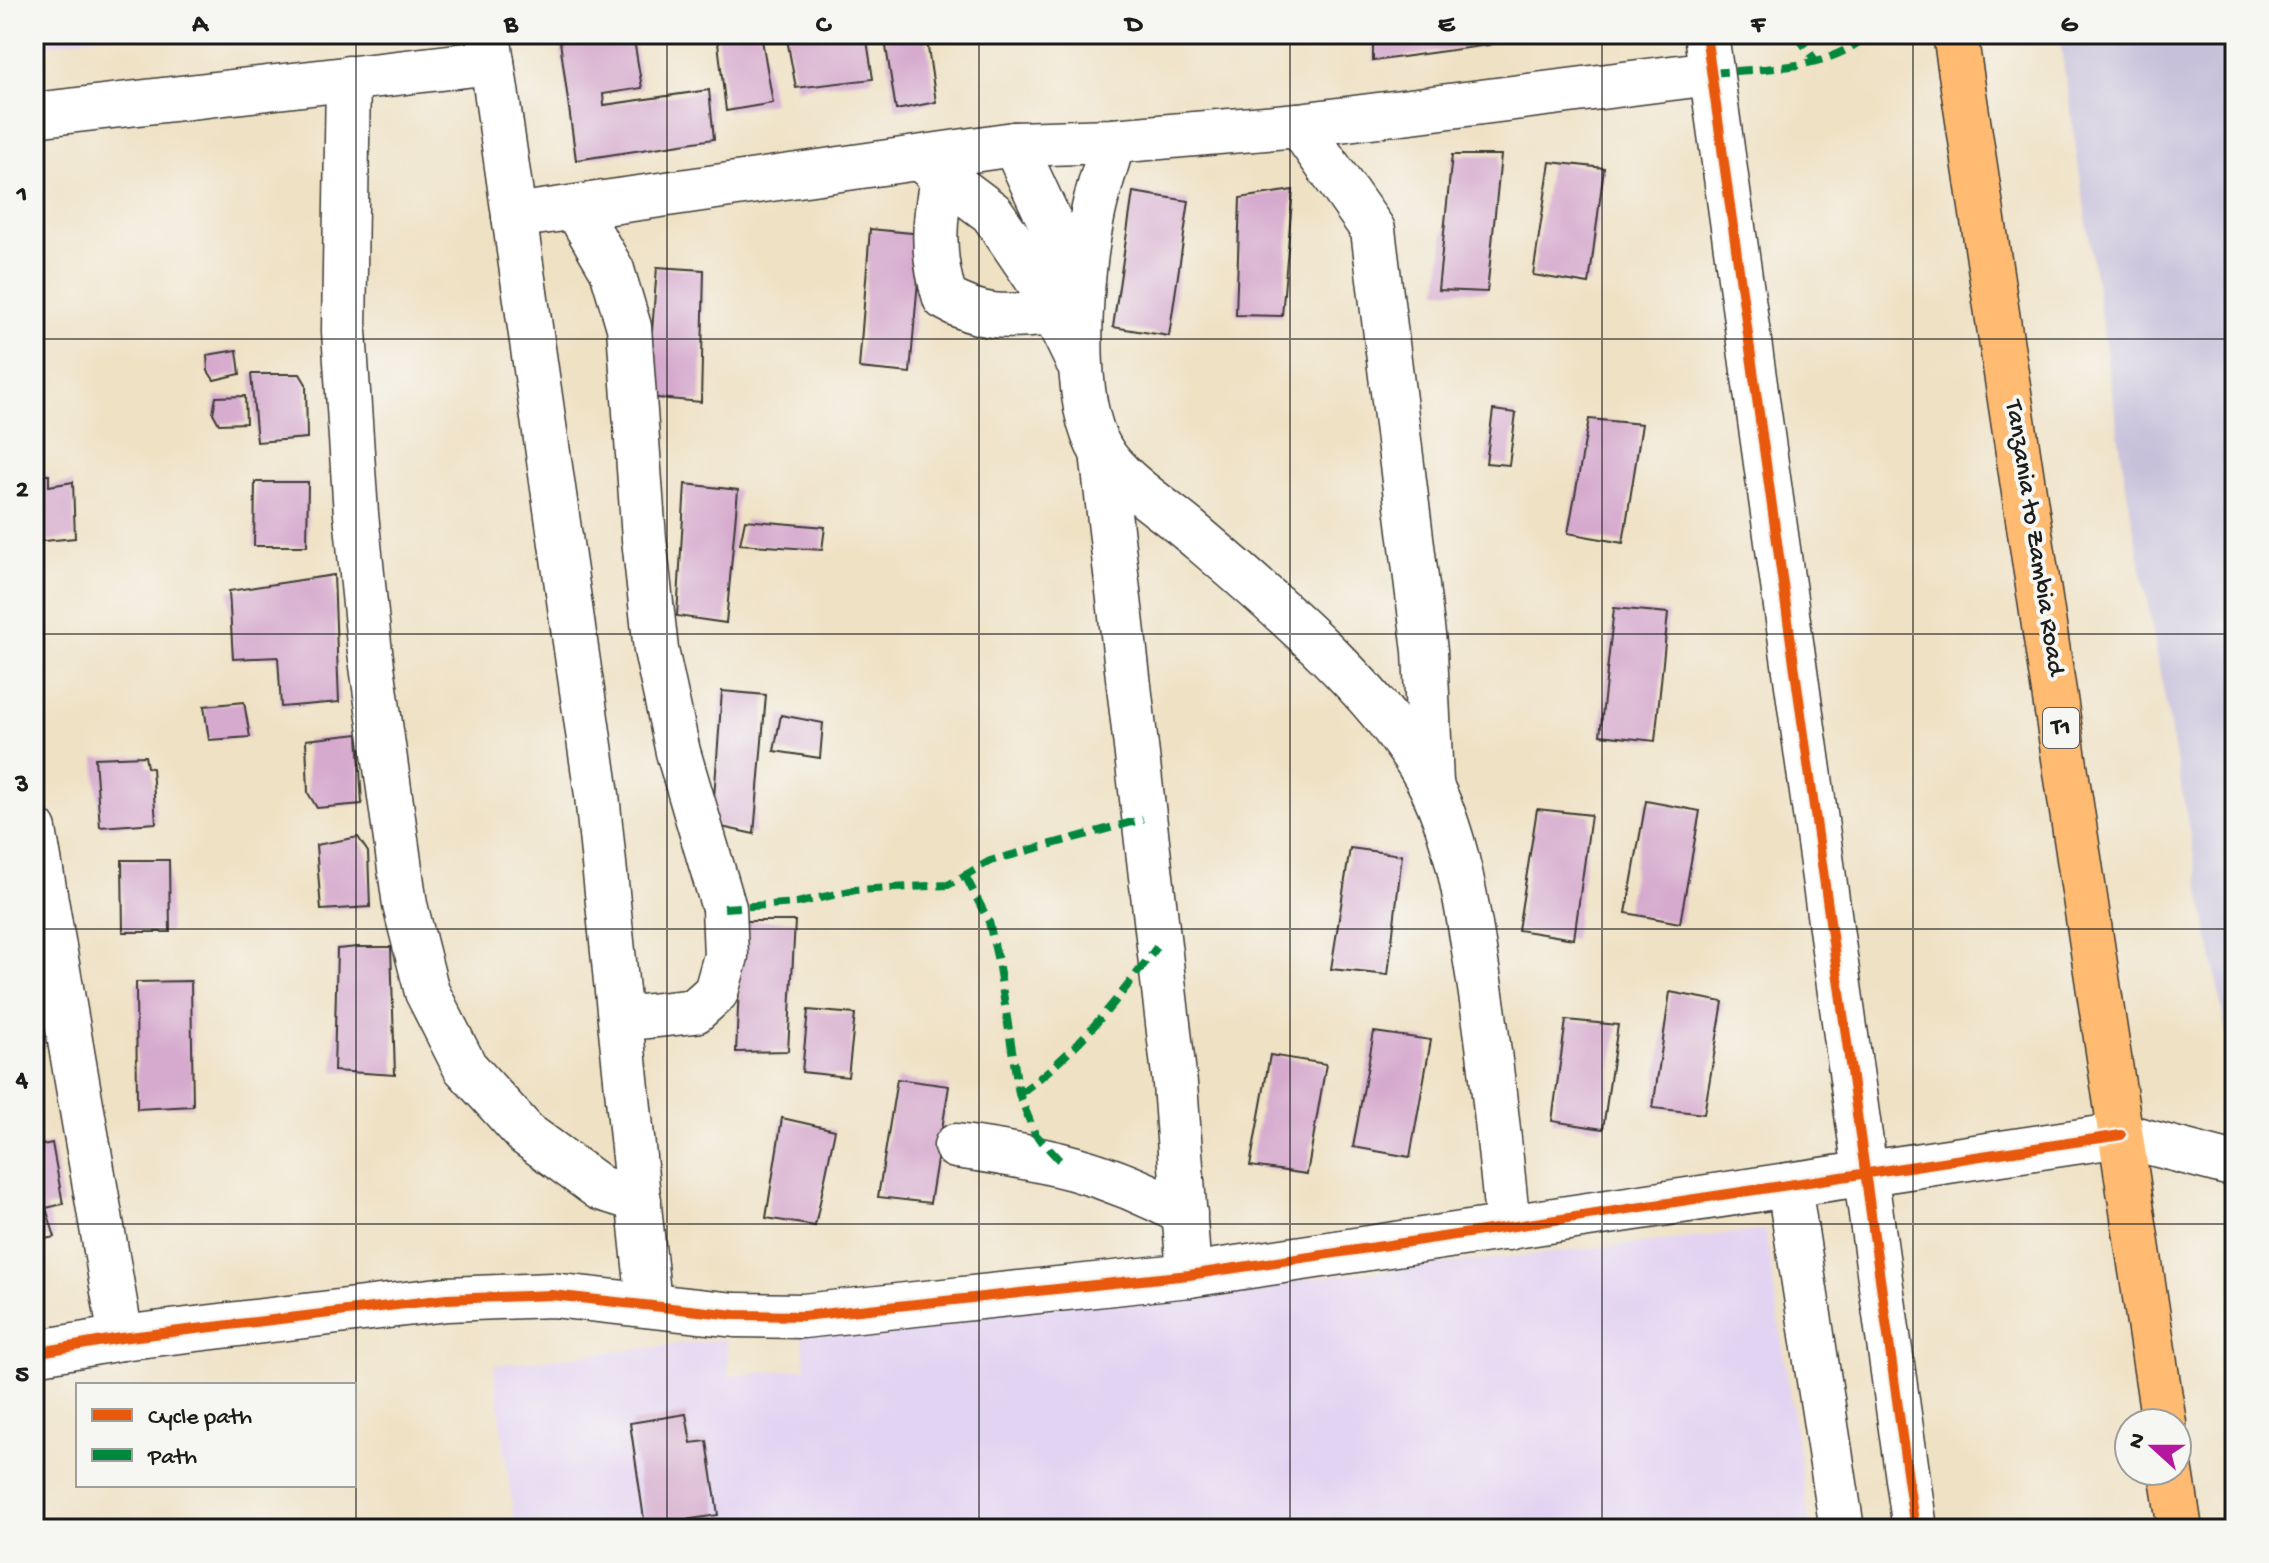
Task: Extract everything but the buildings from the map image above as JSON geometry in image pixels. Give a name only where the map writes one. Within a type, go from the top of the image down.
[{"type":"highway","name":"Tanzania to Zambia Road","points":[[1955,34],[2162,1407]]},
{"type":"highway","points":[[2173,1487],[2180,1529]]},
{"type":"street","points":[[34,115],[348,78],[490,48],[597,795],[649,1304]]},
{"type":"street","points":[[514,216],[932,166],[1014,144],[1113,141],[1299,125],[1708,53],[1868,1174],[1915,1529]]},
{"type":"street","points":[[348,78],[344,331],[356,514],[369,644],[405,905],[423,977],[465,1067],[526,1134],[600,1188],[639,1200]]},
{"type":"street","points":[[1299,125],[1373,230],[1425,651],[1431,786]]},
{"type":"street","points":[[1070,303],[1113,141]]},
{"type":"street","points":[[1014,144],[1070,303],[1088,416],[1102,452],[1175,1084],[1189,1275]]},
{"type":"street","points":[[932,166],[935,266],[945,298],[972,313],[999,317],[1070,303]]},
{"type":"street","points":[[932,166],[992,213],[1070,303]]},
{"type":"street","points":[[576,208],[612,270],[629,327],[644,539],[656,650],[678,752],[724,908],[726,956],[716,992],[695,1011],[621,1019]]},
{"type":"street","points":[[1102,452],[1367,695],[1402,740],[1431,786],[1447,824],[1464,889],[1490,1048],[1508,1228]]},
{"type":"street","points":[[34,830],[121,1338]]},
{"type":"street","points":[[34,1353],[121,1338],[447,1299],[552,1295],[735,1315],[803,1316],[1189,1275],[2121,1135],[2235,1165]]},
{"type":"street","points":[[956,1146],[1011,1153],[1098,1172],[1136,1187],[1185,1214]]},
{"type":"street","points":[[1789,1186],[1842,1529]]},
{"type":"shaded area","points":[[34,34],[112,34],[34,47]]},
{"type":"shaded area","points":[[2059,34],[2235,34],[2235,1081],[2126,486]]},
{"type":"shaded area","points":[[1765,1230],[1810,1529],[515,1529],[494,1365],[726,1339],[729,1376],[806,1368],[801,1332]]},
{"type":"marked path","points":[[1796,34],[1815,60]]},
{"type":"marked path","points":[[1711,73],[1794,66],[1815,61],[1853,46],[1868,34]]},
{"type":"marked path","points":[[724,908],[797,903],[855,890],[948,885],[990,861],[1143,819]]},
{"type":"marked path","points":[[966,877],[989,922],[1019,1094],[1035,1134],[1063,1164]]},
{"type":"marked path","points":[[1019,1094],[1077,1044],[1157,947]]},
{"type":"cycle path","points":[[1706,34],[1915,1529]]},
{"type":"cycle path","points":[[34,1353],[121,1338],[447,1299],[552,1295],[735,1315],[803,1316],[1189,1275],[2121,1135]]}]
